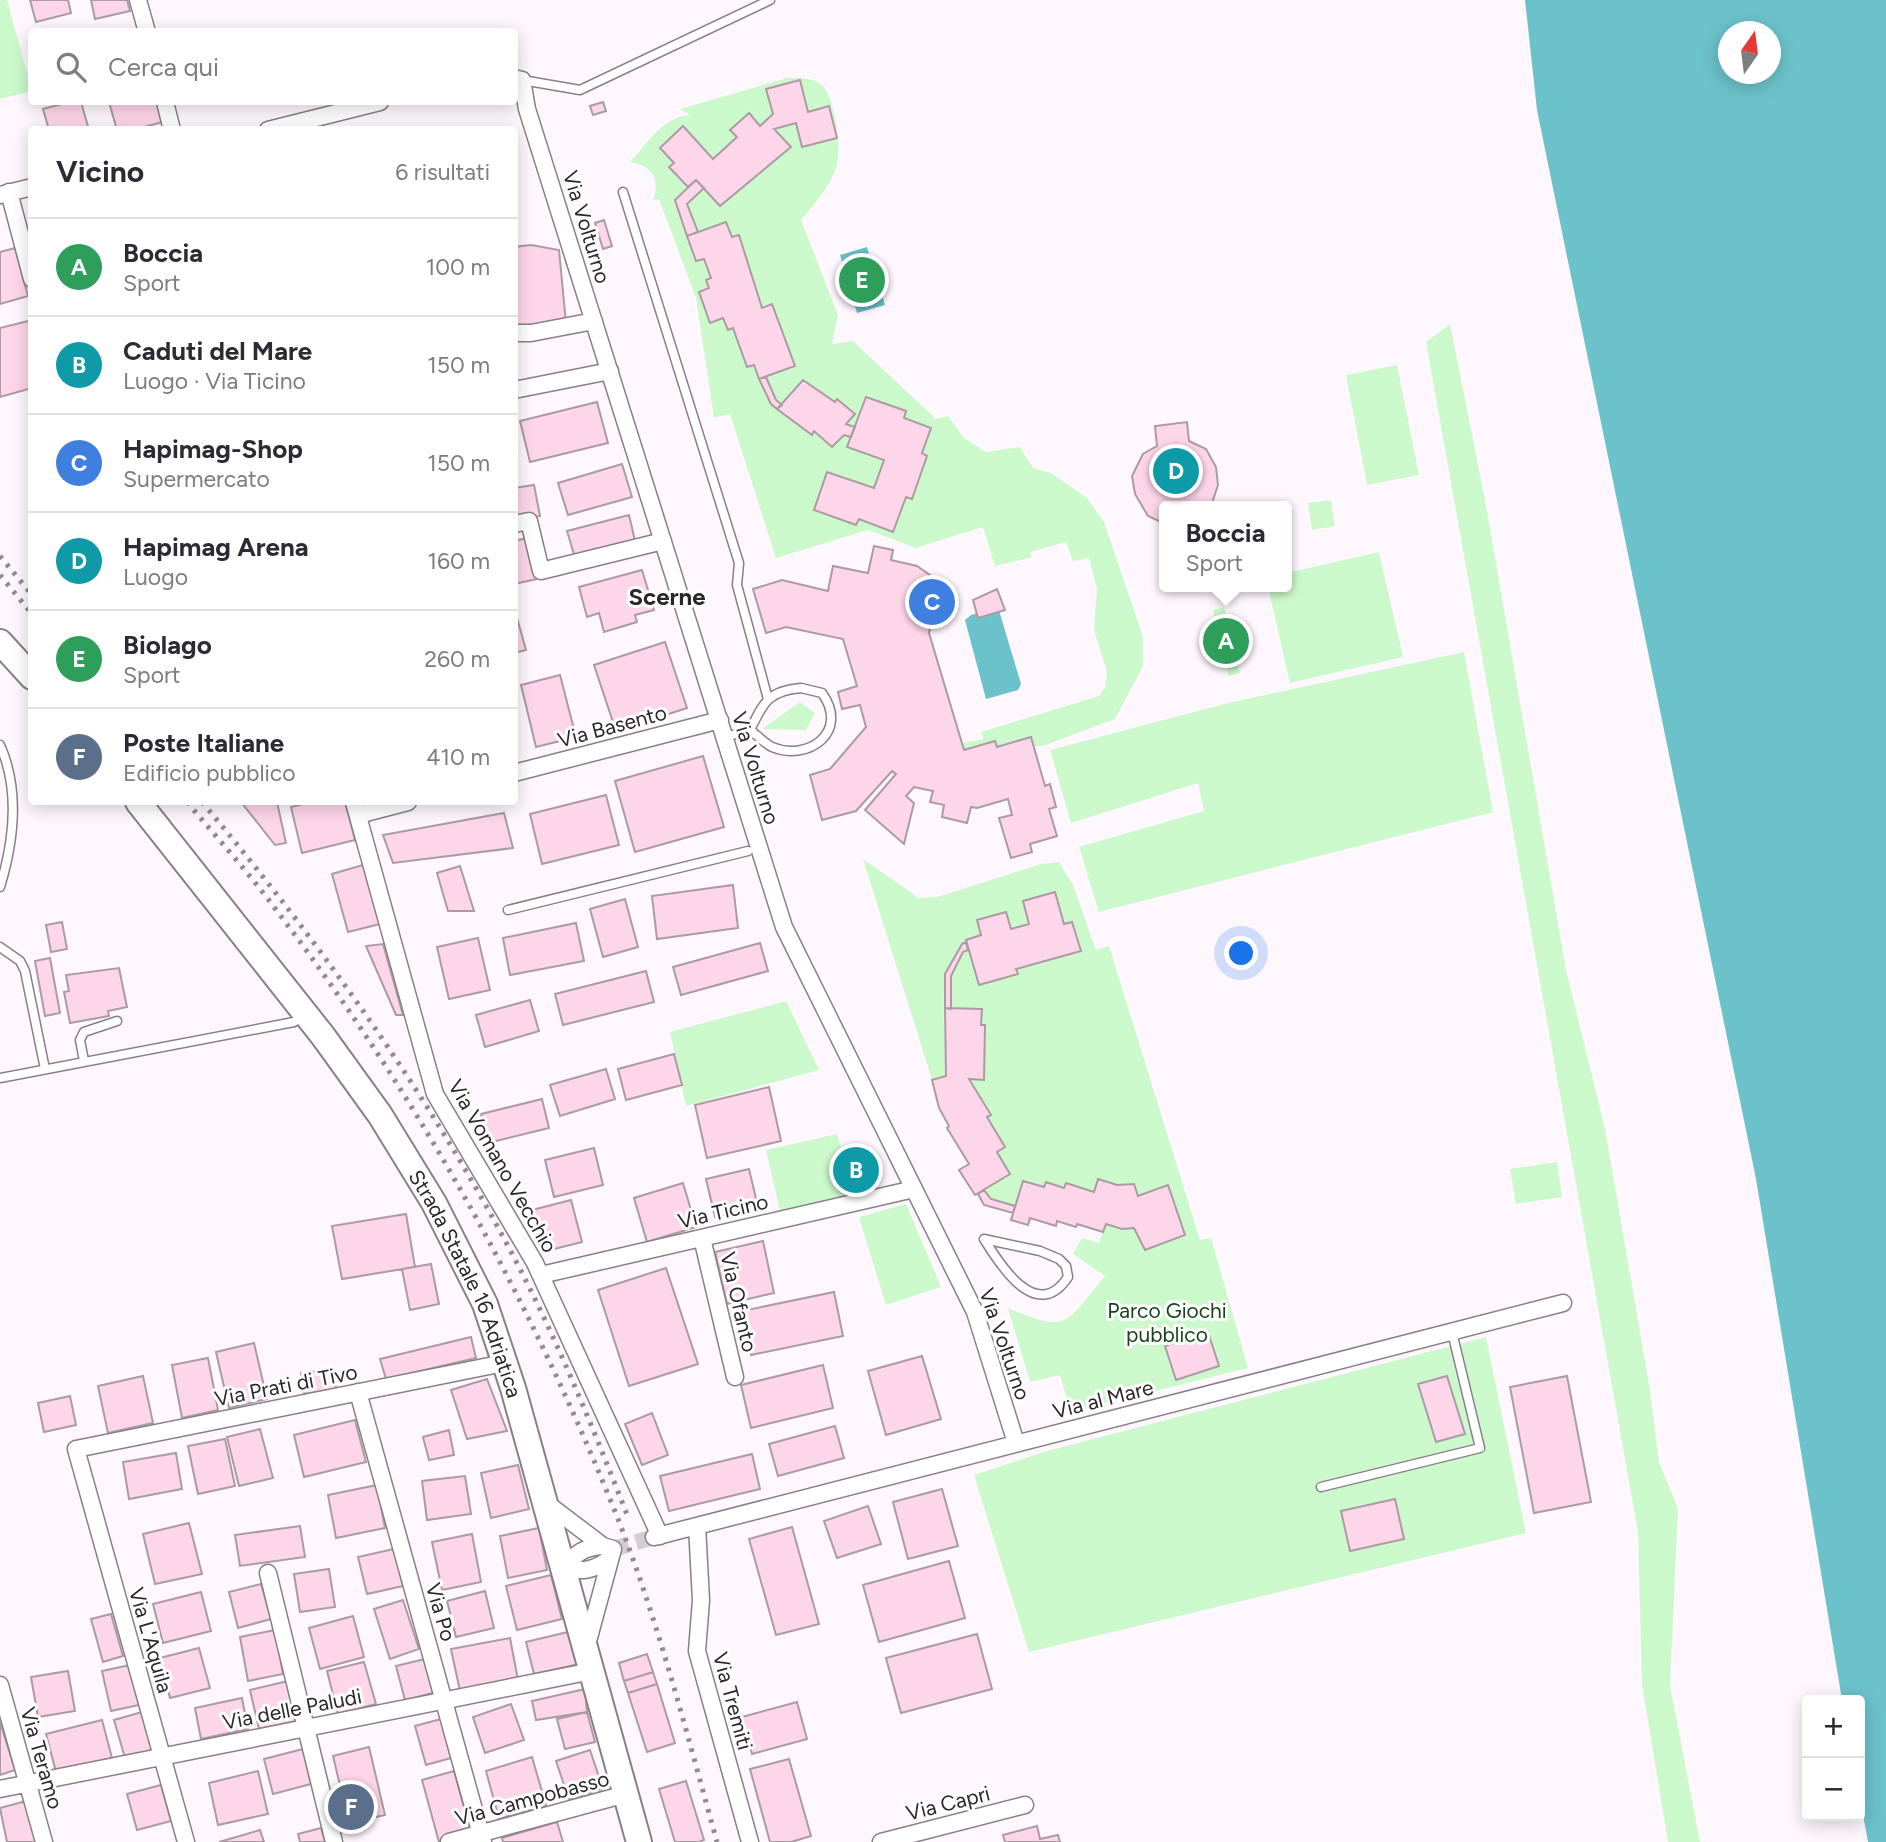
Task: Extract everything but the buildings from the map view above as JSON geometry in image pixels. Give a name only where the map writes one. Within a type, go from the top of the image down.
[{"type":"main road","points":[[0,642],[17,662]]},
{"type":"main road","name":"Strada Statale 16 Adriatica","points":[[140,805],[306,1014],[380,1115],[434,1203],[485,1304],[545,1502],[639,1842]]},
{"type":"street","points":[[138,0],[146,28]]},
{"type":"street","name":"Via Volturno","points":[[518,79],[784,927],[975,1312],[1016,1443]]},
{"type":"street","points":[[166,105],[171,126]]},
{"type":"street","points":[[284,126],[368,105]]},
{"type":"street","points":[[28,188],[4,194],[28,267]]},
{"type":"street","points":[[518,333],[594,321]]},
{"type":"street","points":[[518,389],[610,371]]},
{"type":"street","points":[[518,523],[529,521],[541,571],[663,541]]},
{"type":"street","name":"Via Basento","points":[[518,773],[720,720]]},
{"type":"street","points":[[356,808],[382,805]]},
{"type":"street","name":"Via Vomano Vecchio","points":[[356,808],[435,1094],[463,1137],[541,1275],[657,1536]]},
{"type":"street","name":"Via Ticino","points":[[541,1275],[914,1189]]},
{"type":"street","name":"Via Ofanto","points":[[702,1238],[735,1377]]},
{"type":"street","name":"Via al Mare","points":[[657,1536],[1563,1303]]},
{"type":"street","name":"Via Prati di Tivo","points":[[75,1449],[504,1363]]},
{"type":"street","name":"Via Po","points":[[358,1392],[482,1838]]},
{"type":"street","name":"Via L'Aquila","points":[[75,1449],[186,1842]]},
{"type":"street","points":[[545,1502],[606,1553]]},
{"type":"street","name":"Via Tremiti","points":[[697,1526],[702,1579],[697,1651],[750,1842]]},
{"type":"street","points":[[563,1568],[581,1572],[596,1569],[606,1553]]},
{"type":"street","points":[[589,1661],[606,1553]]},
{"type":"street","points":[[268,1573],[334,1842]]},
{"type":"street","name":"Via delle Paludi","points":[[0,1789],[444,1700],[589,1661]]},
{"type":"street","name":"Via Teramo","points":[[0,1685],[44,1842]]},
{"type":"street","name":"Via Campobasso","points":[[449,1842],[482,1838],[626,1794]]},
{"type":"street","name":"Via Capri","points":[[881,1842],[1025,1805]]},
{"type":"lane","points":[[518,79],[580,90],[770,0]]},
{"type":"lane","points":[[623,192],[739,563],[737,585],[768,699]]},
{"type":"lane","points":[[725,737],[750,730],[768,699],[785,689],[801,688],[822,693],[833,723],[825,737],[801,750],[771,746],[750,730]]},
{"type":"lane","points":[[0,745],[9,765],[13,814],[12,848],[0,887]]},
{"type":"lane","points":[[508,910],[748,851]]},
{"type":"lane","points":[[0,947],[20,961],[25,971],[45,1069]]},
{"type":"lane","points":[[0,1078],[294,1022],[306,1014]]},
{"type":"lane","points":[[84,1061],[80,1040],[84,1032],[117,1021]]},
{"type":"lane","points":[[984,1239],[1051,1255],[1066,1266],[1068,1277],[1052,1292],[1037,1293],[1019,1286],[1000,1266],[984,1239]]},
{"type":"lane","points":[[1321,1487],[1480,1448],[1452,1332]]},
{"type":"green space","points":[[0,0],[7,0],[28,76],[28,92],[0,99]]},
{"type":"green space","points":[[787,78],[819,83],[825,89],[834,111],[838,138],[835,171],[824,191],[801,220],[838,315],[832,344],[853,341],[936,419],[948,416],[964,438],[986,452],[1020,447],[1033,468],[1051,473],[1087,498],[1104,522],[1143,637],[1143,666],[1115,719],[1043,746],[997,747],[994,741],[964,750],[962,743],[984,739],[981,732],[1099,696],[1105,688],[1107,672],[1094,630],[1097,589],[1089,558],[1073,561],[1066,542],[1030,552],[1032,557],[995,566],[983,527],[916,548],[868,530],[776,558],[730,414],[714,418],[696,298],[659,199],[653,200],[655,180],[644,166],[630,162],[663,126],[690,115],[680,109]]},
{"type":"green space","points":[[1450,324],[1486,505],[1566,970],[1605,1129],[1650,1390],[1659,1462],[1678,1509],[1670,1685],[1700,1842],[1668,1842],[1642,1685],[1638,1532],[1426,342]]},
{"type":"green space","points":[[1397,365],[1419,475],[1367,485],[1346,375]]},
{"type":"green space","points":[[1331,500],[1335,526],[1312,530],[1308,503]]},
{"type":"green space","points":[[1379,552],[1403,657],[1290,683],[1269,592],[1292,592],[1292,572]]},
{"type":"green space","points":[[1224,607],[1240,673],[1229,676],[1213,610]]},
{"type":"green space","points":[[1464,652],[1493,812],[1099,912],[1079,847],[1204,811],[1198,783],[1071,823],[1050,750],[1228,703]]},
{"type":"green space","points":[[800,702],[815,713],[806,730],[762,729]]},
{"type":"green space","name":"Parco Giochi pubblico","points":[[863,859],[919,898],[937,897],[1041,864],[1059,862],[1073,885],[1096,950],[1109,946],[1200,1240],[1211,1238],[1248,1368],[1071,1412],[1060,1375],[1030,1382],[1008,1308],[1043,1321],[1064,1320],[1073,1314],[1105,1276],[1073,1254],[1082,1238],[1099,1243],[1106,1224],[1122,1229],[1134,1228],[1145,1250],[1185,1235],[1167,1186],[1138,1196],[1134,1184],[1117,1185],[1098,1179],[1094,1192],[1066,1183],[1064,1188],[1046,1182],[1044,1187],[1023,1181],[1015,1206],[991,1199],[984,1190],[1010,1173],[997,1152],[987,1117],[991,1114],[969,1079],[984,1079],[985,1026],[981,1025],[982,1010],[951,1009],[951,976],[963,952],[968,950],[979,985],[1017,974],[1016,969],[1081,951],[1073,922],[1064,924],[1055,891],[1023,901],[1029,924],[1011,929],[1006,912],[978,920],[981,935],[964,944],[953,958],[944,996],[946,1076],[932,1080]]},
{"type":"green space","points":[[786,1001],[819,1070],[686,1106],[670,1032]]},
{"type":"green space","points":[[837,1134],[856,1196],[780,1211],[766,1150]]},
{"type":"green space","points":[[1557,1162],[1562,1197],[1516,1204],[1510,1169]]},
{"type":"green space","points":[[906,1204],[941,1287],[886,1305],[859,1217]]},
{"type":"green space","points":[[1486,1337],[1526,1533],[1029,1652],[974,1475],[1047,1451]]},
{"type":"water","points":[[1525,0],[1886,0],[1886,1842],[1868,1842],[1864,1821],[1865,1695],[1841,1695],[1756,1179],[1537,110]]},
{"type":"water","points":[[867,247],[885,305],[857,313],[840,255]]},
{"type":"water","points":[[998,607],[1021,684],[1018,690],[986,699],[965,620],[971,615]]},
{"type":"tunnel","points":[[613,1549],[654,1537]]},
{"type":"railway","points":[[0,556],[28,590]]},
{"type":"railway","points":[[0,575],[28,609]]},
{"type":"railway","points":[[190,805],[266,897],[378,1054],[468,1203],[509,1280],[584,1438],[633,1559],[672,1679],[717,1842]]},
{"type":"railway","points":[[204,805],[291,912],[333,969],[451,1146],[487,1207],[550,1330],[628,1517]]},
{"type":"place","name":"Biolago","points":[[862,280]]},
{"type":"place","name":"Hapimag Arena","points":[[1176,471]]},
{"type":"place","name":"Hapimag-Shop","points":[[932,602]]},
{"type":"place","name":"Boccia","points":[[1226,641]]},
{"type":"place","name":"Caduti del Mare","points":[[856,1170]]},
{"type":"place","name":"Poste Italiane","points":[[351,1807]]},
{"type":"district","name":"Scerne","points":[[667,596]]}]
